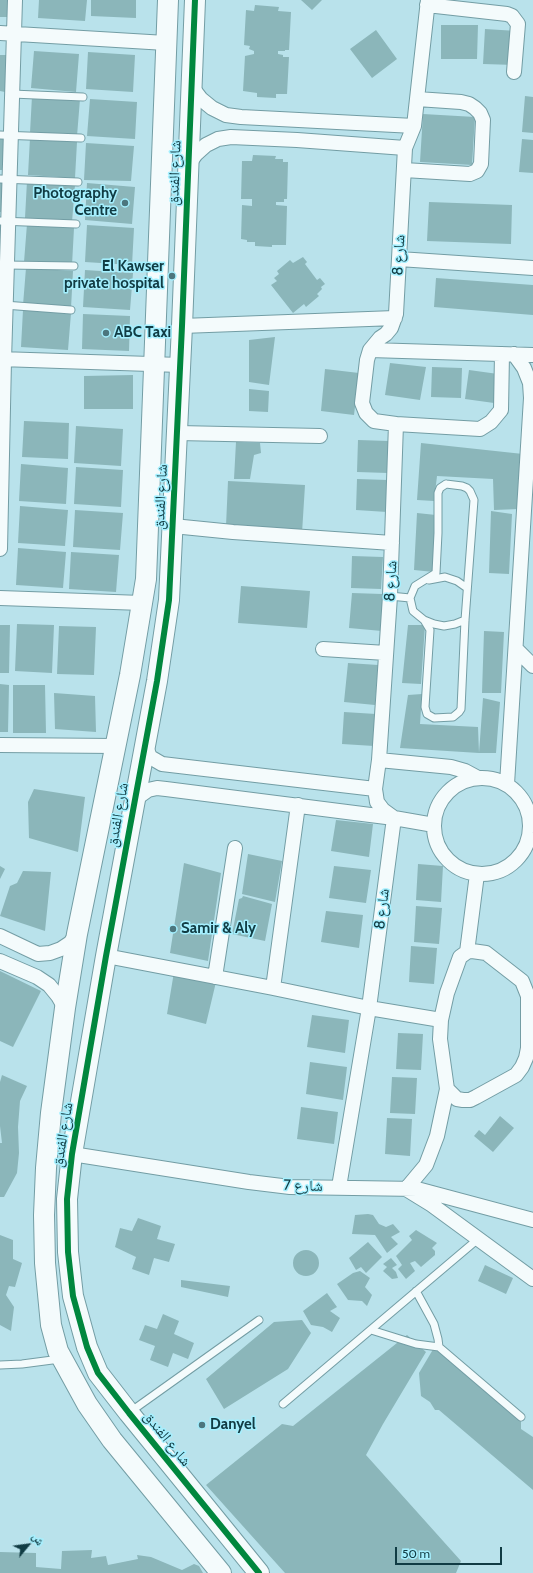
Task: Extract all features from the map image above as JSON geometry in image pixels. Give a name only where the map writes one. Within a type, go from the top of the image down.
[{"type":"street","points":[[0,549],[5,135],[12,94],[7,33],[15,0]]},
{"type":"street","name":"شارع الفندق","points":[[168,0],[146,580],[130,675],[77,934],[65,1008],[51,1113],[46,1168],[44,1215],[45,1263],[51,1325],[58,1351],[87,1404],[112,1440],[221,1573]]},
{"type":"street","name":"شارع الفندق","points":[[195,0],[178,433],[169,600],[72,1154],[67,1199],[68,1252],[73,1296],[87,1347],[98,1373],[259,1573]]},
{"type":"street","points":[[428,2],[512,16],[518,24],[514,72]]},
{"type":"street","name":"شارع 8","points":[[370,350],[391,328],[395,318],[405,148],[414,126],[428,2]]},
{"type":"street","points":[[7,33],[166,43]]},
{"type":"street","points":[[192,86],[200,99],[212,108],[226,115],[414,126]]},
{"type":"street","points":[[404,170],[470,174],[477,171],[481,164],[483,120],[480,113],[469,104],[461,102],[417,99]]},
{"type":"street","points":[[188,165],[196,154],[206,145],[231,137],[405,148]]},
{"type":"street","points":[[399,259],[533,268]]},
{"type":"street","points":[[182,326],[395,318]]},
{"type":"street","points":[[508,354],[501,410],[491,422],[480,429],[396,424],[374,421],[366,413],[362,403],[367,360],[370,350],[508,354],[533,355]]},
{"type":"street","points":[[507,784],[532,410],[530,383],[524,368],[508,354]]},
{"type":"street","points":[[2,359],[180,365]]},
{"type":"street","name":"شارع 8","points":[[340,1187],[369,1008],[394,818],[383,810],[377,802],[375,789],[379,760],[390,596],[396,424]]},
{"type":"street","points":[[178,433],[320,436]]},
{"type":"street","points":[[524,523],[533,533]]},
{"type":"street","points":[[173,526],[233,532],[392,543]]},
{"type":"street","points":[[0,598],[142,603]]},
{"type":"street","points":[[323,649],[386,653]]},
{"type":"street","points":[[516,649],[533,666]]},
{"type":"street","points":[[130,675],[156,681]]},
{"type":"street","points":[[0,745],[115,746]]},
{"type":"street","points":[[144,745],[150,757],[162,764],[375,789]]},
{"type":"street","points":[[379,760],[450,767],[464,771],[478,778]]},
{"type":"street","points":[[478,778],[493,778],[507,784],[521,796],[529,812],[532,831],[526,847],[517,860],[504,870],[488,874],[477,874],[456,867],[444,856],[437,841],[434,825],[436,812],[442,799],[451,789],[463,782],[478,778]]},
{"type":"street","points":[[134,801],[144,792],[157,788],[298,805],[434,825]]},
{"type":"street","points":[[273,988],[298,805]]},
{"type":"street","points":[[215,977],[234,848]]},
{"type":"street","points":[[467,952],[477,874]]},
{"type":"street","points":[[0,936],[38,954],[50,953],[61,949],[77,934]]},
{"type":"street","points":[[447,1089],[457,1099],[470,1100],[516,1075],[526,1058],[530,1012],[528,996],[522,981],[486,952],[479,950],[467,952],[460,957],[447,993],[441,1020],[440,1039],[447,1089],[437,1136],[426,1165],[406,1189],[432,1205],[533,1279]]},
{"type":"street","points":[[106,956],[369,1008],[441,1020]]},
{"type":"street","points":[[0,961],[37,977],[49,985],[65,1008]]},
{"type":"street","name":"شارع 7","points":[[72,1154],[290,1187],[340,1187],[428,1191],[533,1220]]},
{"type":"lane","points":[[12,94],[83,97]]},
{"type":"lane","points":[[5,135],[81,138]]},
{"type":"lane","points":[[5,179],[78,182]]},
{"type":"lane","points":[[4,222],[76,224]]},
{"type":"lane","points":[[4,265],[74,266]]},
{"type":"lane","points":[[3,305],[72,310]]},
{"type":"lane","points":[[421,583],[426,578],[436,573],[438,493],[440,488],[446,484],[467,488],[473,495],[474,500],[465,620],[461,709],[453,717],[434,718],[427,714],[425,707],[430,630],[424,620]]},
{"type":"lane","points":[[465,620],[444,626],[424,620],[413,611],[410,598],[415,586],[433,578],[445,577],[457,581],[468,588]]},
{"type":"lane","points":[[390,596],[410,598]]},
{"type":"lane","points":[[283,1404],[478,1239]]},
{"type":"lane","points":[[416,1291],[434,1324],[439,1347]]},
{"type":"lane","points":[[129,1413],[259,1320]]},
{"type":"lane","points":[[371,1330],[416,1344],[439,1347],[520,1417]]},
{"type":"lane","points":[[0,1365],[62,1359]]},
{"type":"building","points":[[0,0],[12,0],[12,17],[0,17]]},
{"type":"building","points":[[39,0],[87,0],[85,21],[38,18]]},
{"type":"building","points":[[91,0],[136,0],[136,18],[91,16]]},
{"type":"building","points":[[301,0],[322,0],[312,10]]},
{"type":"building","points":[[255,5],[279,7],[278,11],[291,12],[289,50],[278,51],[278,54],[283,55],[283,57],[289,57],[287,94],[276,94],[276,98],[257,97],[257,93],[243,91],[245,56],[254,54],[254,51],[249,49],[250,46],[244,45],[246,10],[254,11]]},
{"type":"building","points":[[441,25],[478,25],[477,59],[441,59]]},
{"type":"building","points":[[485,29],[517,31],[515,65],[483,64]]},
{"type":"building","points":[[376,30],[397,59],[372,78],[350,49]]},
{"type":"building","points":[[34,51],[79,54],[76,92],[31,88]]},
{"type":"building","points":[[88,52],[135,55],[133,92],[86,89]]},
{"type":"building","points":[[0,55],[7,55],[5,92],[0,91]]},
{"type":"building","points":[[32,96],[80,99],[77,136],[30,133]]},
{"type":"building","points":[[525,96],[533,97],[533,133],[522,132]]},
{"type":"building","points":[[90,99],[137,102],[135,139],[87,136]]},
{"type":"building","points":[[423,114],[475,117],[472,165],[420,162]]},
{"type":"building","points":[[0,137],[6,138],[4,170],[0,170]]},
{"type":"building","points":[[30,138],[77,142],[75,178],[28,175]]},
{"type":"building","points":[[522,139],[533,140],[533,173],[519,172]]},
{"type":"building","points":[[86,143],[134,146],[131,181],[84,180]]},
{"type":"building","points":[[253,155],[276,156],[275,159],[283,159],[283,162],[288,162],[287,199],[284,199],[284,202],[276,202],[276,205],[287,206],[286,245],[272,245],[272,247],[255,246],[255,242],[247,242],[247,240],[241,239],[242,205],[252,206],[252,199],[241,199],[242,161],[252,161]]},
{"type":"building","points":[[0,181],[3,181],[3,212],[0,212]]},
{"type":"building","points":[[27,181],[75,185],[72,222],[25,218]]},
{"type":"building","points":[[87,183],[135,187],[132,224],[85,220]]},
{"type":"building","points":[[429,202],[512,205],[511,244],[427,241]]},
{"type":"building","points":[[0,224],[4,224],[3,253],[0,253]]},
{"type":"building","points":[[27,224],[74,228],[72,265],[24,262]]},
{"type":"building","points":[[87,225],[134,228],[132,265],[85,262]]},
{"type":"building","points":[[303,257],[307,262],[305,264],[317,280],[320,278],[325,284],[321,287],[322,289],[317,294],[319,296],[306,307],[304,304],[293,313],[271,285],[277,281],[274,278],[279,274],[277,271],[290,260],[293,263]]},
{"type":"building","points":[[26,268],[73,271],[71,308],[23,305]]},
{"type":"building","points":[[85,270],[133,273],[130,310],[83,307]]},
{"type":"building","points":[[436,278],[533,285],[533,315],[434,307]]},
{"type":"building","points":[[23,310],[71,313],[68,350],[21,347]]},
{"type":"building","name":"ABC Taxi","points":[[83,314],[130,316],[129,351],[82,349]]},
{"type":"building","points":[[275,337],[269,385],[249,382],[249,340]]},
{"type":"building","points":[[390,363],[426,367],[420,400],[385,395]]},
{"type":"building","points":[[432,367],[462,368],[461,398],[431,397]]},
{"type":"building","points":[[325,369],[359,373],[354,415],[321,411]]},
{"type":"building","points":[[469,370],[498,374],[494,403],[465,399]]},
{"type":"building","points":[[133,375],[133,409],[84,409],[84,376]]},
{"type":"building","points":[[249,389],[269,391],[268,412],[249,411]]},
{"type":"building","points":[[24,421],[69,423],[68,459],[22,457]]},
{"type":"building","points":[[76,426],[123,429],[121,466],[74,463]]},
{"type":"building","points":[[358,440],[389,441],[388,473],[357,472]]},
{"type":"building","points":[[236,442],[260,443],[261,453],[254,455],[250,479],[234,479]]},
{"type":"building","points":[[421,443],[523,454],[519,509],[494,510],[493,479],[437,476],[434,501],[417,500]]},
{"type":"building","points":[[21,464],[68,468],[66,504],[19,501]]},
{"type":"building","points":[[76,467],[123,470],[121,507],[74,504]]},
{"type":"building","points":[[357,479],[388,480],[387,512],[356,510]]},
{"type":"building","points":[[228,481],[305,485],[302,533],[226,526]]},
{"type":"building","points":[[20,506],[68,510],[65,546],[18,543]]},
{"type":"building","points":[[75,510],[123,513],[120,550],[73,547]]},
{"type":"building","points":[[491,511],[512,514],[509,574],[489,573]]},
{"type":"building","points":[[417,513],[436,515],[434,572],[414,570]]},
{"type":"building","points":[[18,548],[66,552],[63,588],[16,585]]},
{"type":"building","points":[[71,552],[119,555],[116,592],[69,589]]},
{"type":"building","points":[[352,556],[383,557],[381,589],[351,588]]},
{"type":"building","points":[[241,586],[310,591],[307,628],[238,623]]},
{"type":"building","points":[[352,593],[382,594],[382,631],[349,628]]},
{"type":"building","points":[[17,624],[54,625],[52,673],[15,671]]},
{"type":"building","points":[[0,625],[10,625],[9,673],[0,673]]},
{"type":"building","points":[[408,625],[425,625],[421,684],[402,683]]},
{"type":"building","points":[[59,626],[96,627],[94,675],[57,674]]},
{"type":"building","points":[[484,631],[504,632],[501,693],[482,693]]},
{"type":"building","points":[[348,663],[378,665],[375,705],[344,702]]},
{"type":"building","points":[[0,684],[9,685],[8,732],[0,732]]},
{"type":"building","points":[[13,685],[45,685],[46,733],[13,733]]},
{"type":"building","points":[[54,693],[95,696],[96,732],[55,729]]},
{"type":"building","points":[[422,694],[420,724],[478,727],[479,753],[400,748],[408,695]]},
{"type":"building","points":[[483,698],[500,702],[496,753],[479,753]]},
{"type":"building","points":[[344,712],[376,714],[374,746],[342,744]]},
{"type":"building","points":[[34,789],[85,797],[78,852],[29,838],[28,802]]},
{"type":"building","points":[[336,820],[373,824],[369,857],[331,851]]},
{"type":"building","points":[[248,854],[282,861],[275,902],[242,894]]},
{"type":"building","points":[[184,863],[221,873],[208,961],[170,953]]},
{"type":"building","points":[[418,864],[443,866],[441,902],[416,900]]},
{"type":"building","points":[[0,866],[5,869],[0,879]]},
{"type":"building","points":[[334,866],[371,870],[366,903],[329,898]]},
{"type":"building","points":[[23,871],[51,872],[45,931],[0,916],[10,886],[17,883]]},
{"type":"building","points":[[243,896],[272,904],[265,941],[232,934],[239,899]]},
{"type":"building","points":[[416,906],[442,908],[439,944],[414,942]]},
{"type":"building","points":[[326,911],[363,915],[359,948],[321,942]]},
{"type":"building","points":[[411,946],[437,948],[434,984],[409,982]]},
{"type":"building","points":[[0,971],[41,991],[13,1047],[0,1041]]},
{"type":"building","points":[[174,972],[216,982],[206,1024],[167,1014]]},
{"type":"building","points":[[312,1015],[349,1020],[345,1053],[307,1047]]},
{"type":"building","points":[[398,1033],[423,1034],[421,1070],[396,1069]]},
{"type":"building","points":[[310,1062],[347,1067],[343,1100],[306,1094]]},
{"type":"building","points":[[2,1075],[27,1086],[20,1101],[17,1173],[4,1197],[0,1197],[0,1143],[2,1143],[0,1126],[0,1082]]},
{"type":"building","points":[[392,1077],[417,1078],[415,1114],[390,1113]]},
{"type":"building","points":[[301,1107],[338,1112],[334,1144],[297,1139]]},
{"type":"building","points":[[500,1116],[514,1128],[493,1152],[474,1136],[479,1130],[485,1135]]},
{"type":"building","points":[[387,1118],[412,1119],[410,1156],[385,1154]]},
{"type":"building","points":[[355,1215],[373,1215],[379,1224],[386,1227],[393,1224],[400,1232],[391,1237],[398,1244],[387,1253],[375,1235],[352,1234]]},
{"type":"building","points":[[138,1218],[161,1226],[157,1239],[175,1244],[169,1262],[154,1258],[149,1275],[132,1269],[136,1257],[115,1247],[120,1228],[132,1231]]},
{"type":"building","points":[[416,1230],[437,1243],[432,1248],[435,1251],[435,1255],[421,1267],[415,1261],[410,1263],[415,1271],[406,1279],[398,1269],[402,1265],[396,1256],[412,1240],[409,1236]]},
{"type":"building","points":[[0,1235],[13,1240],[13,1259],[22,1263],[15,1287],[9,1286],[6,1295],[14,1307],[11,1331],[0,1325]]},
{"type":"building","points":[[368,1242],[382,1257],[366,1273],[361,1267],[356,1270],[349,1258]]},
{"type":"building","points":[[306,1250],[315,1254],[319,1263],[315,1272],[306,1276],[297,1272],[293,1263],[297,1254]]},
{"type":"building","points":[[391,1258],[397,1265],[392,1268],[396,1272],[398,1278],[392,1279],[383,1271],[387,1267],[383,1264]]},
{"type":"building","points":[[485,1265],[513,1278],[506,1294],[478,1281]]},
{"type":"building","points":[[360,1271],[370,1278],[365,1287],[372,1295],[367,1306],[362,1301],[348,1300],[337,1284],[353,1273]]},
{"type":"building","points":[[181,1280],[230,1286],[228,1297],[181,1287]]},
{"type":"building","points":[[327,1293],[337,1307],[330,1311],[340,1318],[332,1332],[323,1327],[311,1325],[303,1311]]},
{"type":"building","points":[[163,1314],[179,1321],[174,1334],[194,1343],[188,1359],[173,1353],[168,1367],[150,1360],[155,1346],[139,1340],[145,1325],[157,1329]]},
{"type":"building","points":[[302,1320],[311,1333],[288,1369],[224,1409],[206,1379],[274,1322]]},
{"type":"building","points":[[407,1335],[426,1352],[366,1455],[461,1561],[456,1573],[285,1573],[206,1485],[282,1424],[293,1426]]},
{"type":"building","points":[[438,1341],[521,1421],[521,1429],[533,1437],[533,1490],[439,1410],[435,1410],[430,1402],[421,1396],[419,1373]]},
{"type":"building","points":[[92,1550],[91,1558],[106,1556],[108,1565],[138,1559],[137,1555],[151,1557],[182,1570],[194,1564],[199,1566],[203,1573],[0,1573],[0,1552],[36,1553],[36,1567],[61,1569],[62,1551]]},
{"type":"cycle path","points":[[195,0],[169,600],[157,681],[106,956],[72,1154],[67,1199],[68,1252],[73,1296],[87,1347],[98,1373],[259,1573]]},
{"type":"place","name":"Photography Centre","points":[[125,203]]},
{"type":"place","name":"El Kawser private hospital","points":[[172,276]]},
{"type":"place","name":"ABC Taxi","points":[[106,333]]},
{"type":"place","name":"Samir & Aly","points":[[173,929]]},
{"type":"place","name":"Danyel","points":[[202,1425]]}]
